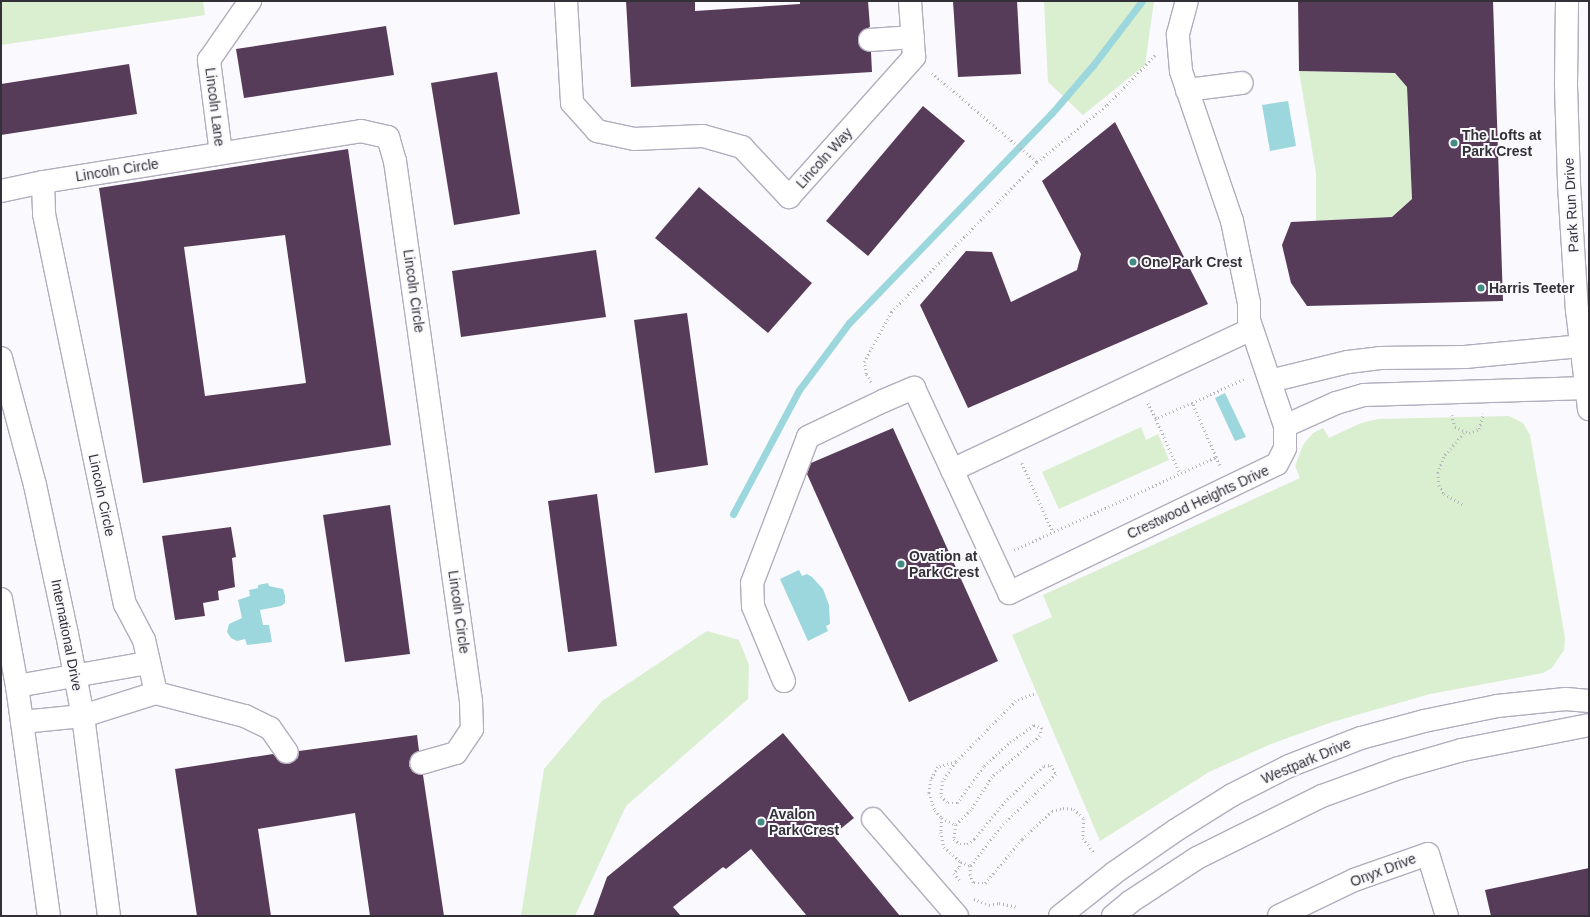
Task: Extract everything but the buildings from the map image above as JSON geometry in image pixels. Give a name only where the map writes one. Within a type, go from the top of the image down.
[{"type":"street","name":"Lincoln Lane","points":[[222,153],[209,60],[250,1]]},
{"type":"street","name":"Lincoln Way","points":[[566,1],[572,103],[597,131],[634,139],[703,136],[742,147],[789,197],[913,47]]},
{"type":"street","points":[[870,40],[913,47],[910,1]]},
{"type":"street","name":"Crestwood Heights Drive","points":[[883,401],[914,388],[1009,593],[1277,464],[1285,448],[1285,426],[1252,328],[1249,303],[1232,221],[1181,70],[1178,34],[1187,1]]},
{"type":"street","name":"Park Run Drive","points":[[1568,1],[1566,86],[1569,184],[1582,346],[1589,409]]},
{"type":"street","points":[[1187,90],[1242,83]]},
{"type":"street","name":"Lincoln Circle","points":[[1,191],[43,182],[361,131],[388,137],[395,161],[471,701],[472,729],[456,753],[421,763]]},
{"type":"street","name":"Lincoln Circle","points":[[43,182],[44,214],[125,604],[144,640],[156,693]]},
{"type":"street","points":[[952,470],[1252,328]]},
{"type":"street","points":[[1270,381],[1348,362],[1380,358],[1465,357],[1582,346]]},
{"type":"street","name":"International Drive","points":[[1,358],[35,485],[83,716],[109,916]]},
{"type":"street","points":[[1285,426],[1336,403],[1364,395],[1587,388]]},
{"type":"street","points":[[784,681],[753,606],[752,583],[808,437],[883,401]]},
{"type":"street","points":[[1,599],[17,686],[50,916]]},
{"type":"street","points":[[17,686],[148,663]]},
{"type":"street","points":[[22,722],[83,716],[156,693],[245,716],[270,728],[287,752]]},
{"type":"street","name":"Westpark Drive","points":[[1060,916],[1114,873],[1176,830],[1232,795],[1289,766],[1361,738],[1424,721],[1497,706],[1566,698],[1589,701]]},
{"type":"street","points":[[1114,916],[1130,902],[1198,858],[1322,796],[1399,768],[1462,750],[1589,724]]},
{"type":"street","points":[[873,819],[957,916]]},
{"type":"street","name":"Onyx Drive","points":[[1279,916],[1354,880],[1428,854],[1447,916]]},
{"type":"path","points":[[913,47],[1007,136],[1037,162]]},
{"type":"path","points":[[883,401],[866,374],[864,362],[891,312],[1037,162],[1108,105],[1152,58],[1162,52]]},
{"type":"path","points":[[1156,419],[1244,378]]},
{"type":"path","points":[[1146,400],[1180,473]]},
{"type":"path","points":[[1006,554],[1216,457],[1192,403]]},
{"type":"path","points":[[1464,505],[1444,494],[1439,485],[1438,473],[1444,457],[1464,433],[1479,429],[1483,414]]},
{"type":"path","points":[[1452,415],[1455,427],[1464,433]]},
{"type":"path","points":[[1012,442],[1053,532]]},
{"type":"path","points":[[1034,694],[1016,701],[956,762],[941,790],[941,796],[948,803],[957,803],[984,766],[1010,742],[1034,725],[1042,728],[1040,736],[992,777],[971,810],[956,825],[954,839],[960,844],[967,844],[974,839],[1007,799],[1044,766],[1051,765],[1056,769],[1056,774],[1001,827],[971,866],[970,874],[974,883],[984,883],[1022,839],[1052,811],[1063,808],[1074,809],[1084,819],[1083,838],[1095,854]]},
{"type":"path","points":[[956,762],[938,767],[931,780],[930,802],[942,818],[956,825]]},
{"type":"path","points":[[942,818],[941,832],[944,847],[961,862],[971,866]]},
{"type":"path","points":[[961,862],[960,868],[954,873],[963,885]]},
{"type":"path","points":[[972,898],[989,905],[999,903],[1018,907]]},
{"type":"green space","points":[[1,1],[203,1],[205,15],[1,45]]},
{"type":"green space","points":[[1044,1],[1154,1],[1145,65],[1083,115],[1048,82]]},
{"type":"green space","points":[[1299,71],[1395,73],[1407,87],[1412,199],[1392,217],[1316,221],[1316,173]]},
{"type":"green space","points":[[1509,416],[1523,423],[1530,435],[1565,638],[1564,650],[1552,668],[1543,673],[1430,694],[1332,722],[1271,744],[1209,772],[1100,841],[1012,635],[1052,617],[1043,595],[1300,478],[1295,466],[1303,445],[1313,433],[1323,428],[1329,438],[1361,423],[1378,419]]},
{"type":"green space","points":[[1141,427],[1146,440],[1158,434],[1169,460],[1059,509],[1042,472]]},
{"type":"green space","points":[[707,631],[739,640],[749,665],[748,699],[626,806],[575,916],[521,916],[544,769],[602,701]]},
{"type":"water","points":[[1288,101],[1296,146],[1270,151],[1262,105]]},
{"type":"water","points":[[1225,393],[1246,437],[1235,441],[1215,398]]},
{"type":"water","points":[[799,570],[802,576],[807,574],[812,577],[823,589],[829,605],[830,624],[826,626],[828,631],[808,641],[780,579]]},
{"type":"water","points":[[268,583],[269,586],[283,589],[285,596],[285,603],[281,606],[260,610],[263,625],[269,625],[272,642],[247,645],[245,639],[237,641],[231,638],[227,632],[229,624],[242,618],[238,600],[250,596],[249,590],[258,588],[258,585]]},
{"type":"waterway","points":[[733,514],[799,390],[849,323],[1051,114],[1094,64],[1142,1]]},
{"type":"place","name":"The Lofts at Park Crest","points":[[1454,143]]},
{"type":"place","name":"One Park Crest","points":[[1133,262]]},
{"type":"place","name":"Harris Teeter","points":[[1481,288]]},
{"type":"place","name":"Ovation at Park Crest","points":[[901,564]]},
{"type":"place","name":"Avalon Park Crest","points":[[761,822]]}]
